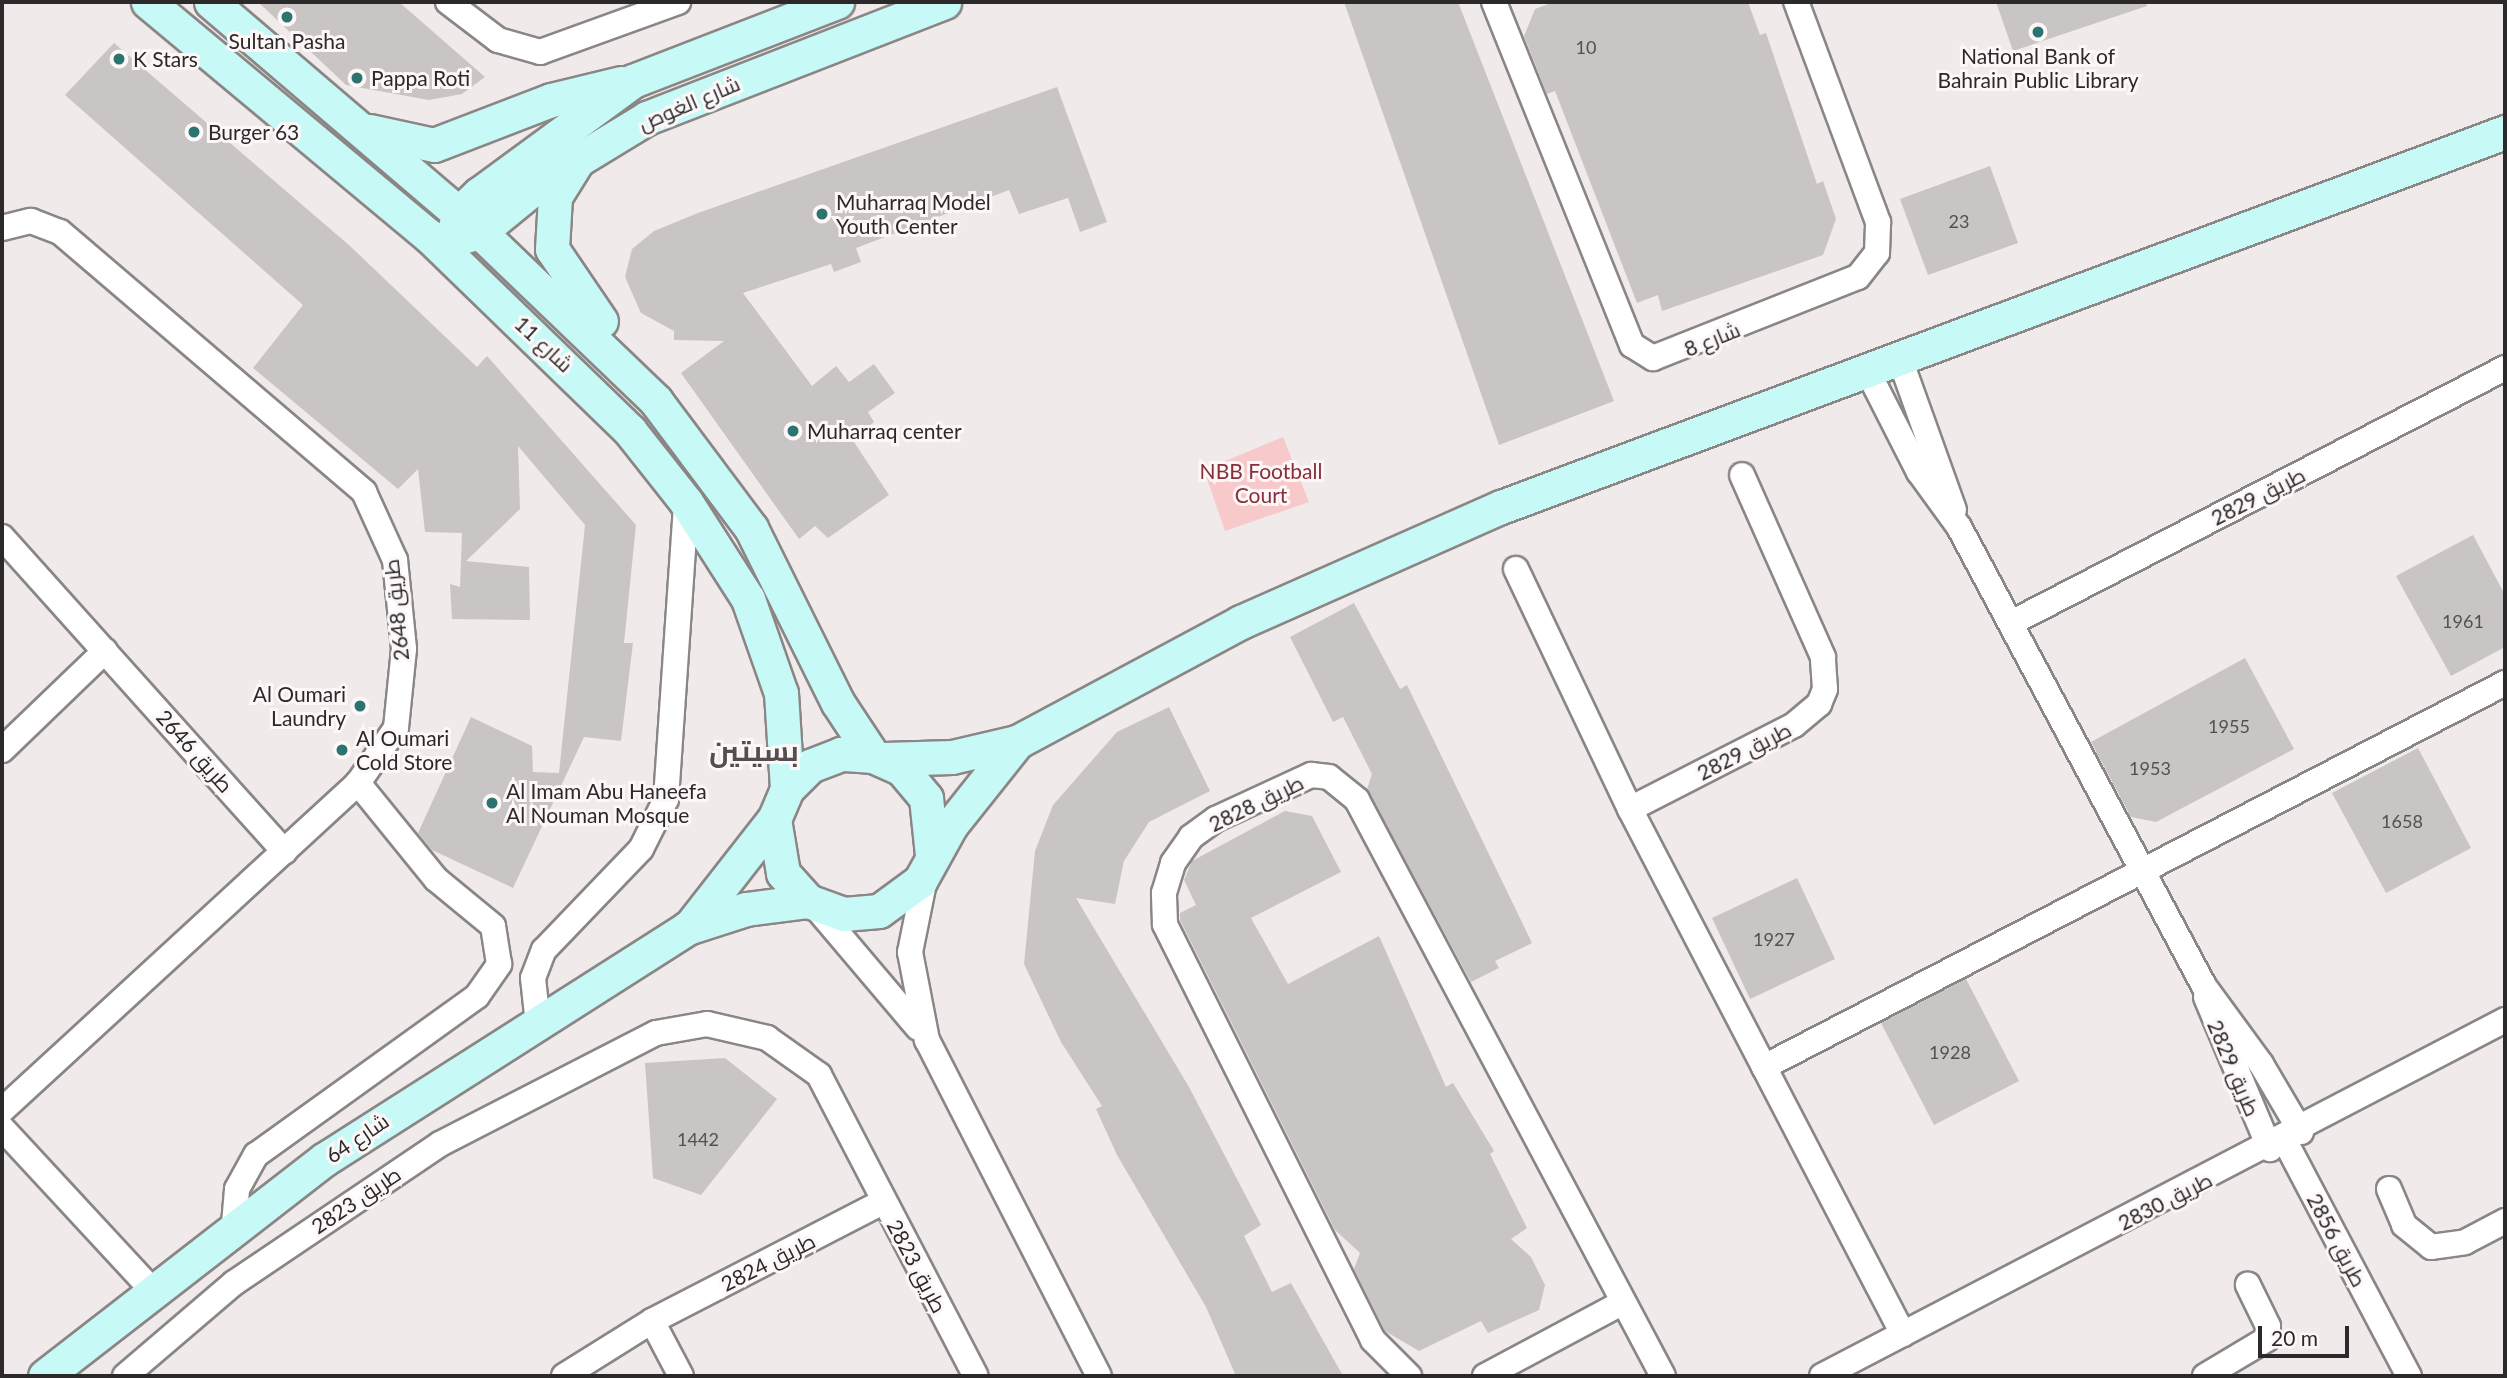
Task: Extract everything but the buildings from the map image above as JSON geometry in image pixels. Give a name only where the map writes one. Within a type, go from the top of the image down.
[{"type":"street","name":"شارع 11","points":[[148,2],[627,369],[751,528],[838,703],[879,758]]},
{"type":"street","name":"شارع 11","points":[[211,2],[357,127],[586,384],[687,502],[748,599],[772,662],[786,724],[787,789]]},
{"type":"street","points":[[448,2],[498,40],[540,52],[678,2]]},
{"type":"street","name":"شارع الغوص","points":[[455,236],[634,82],[837,2]]},
{"type":"street","name":"شارع الغوص","points":[[455,236],[585,152],[687,101],[944,2]]},
{"type":"street","name":"شارع 8","points":[[1495,2],[1632,345],[1653,358],[1858,277],[1877,253],[1878,222],[1796,2]]},
{"type":"street","points":[[357,127],[394,141],[433,145],[551,100],[634,82]]},
{"type":"street","points":[[1099,1376],[927,1040],[780,865],[774,819],[787,789],[825,758],[952,757],[1017,742],[1367,563],[1501,507],[1870,374],[2505,132]]},
{"type":"street","points":[[585,152],[555,197],[552,249],[611,334],[627,369]]},
{"type":"street","name":"طريق 2648","points":[[2,228],[31,221],[60,232],[364,492],[395,560],[404,649],[396,729],[358,783],[2,1110]]},
{"type":"street","name":"طريق 2829","points":[[1901,362],[1959,527]]},
{"type":"street","name":"طريق 2829","points":[[2011,623],[2505,368]]},
{"type":"street","name":"طريق 2829","points":[[1870,374],[1914,462],[1959,527],[2204,986],[2261,1064],[2285,1140]]},
{"type":"street","name":"طريق 2829","points":[[1630,809],[1801,721],[1825,689],[1823,657],[1742,475]]},
{"type":"street","points":[[538,1024],[533,978],[544,950],[641,849],[666,799],[687,502]]},
{"type":"street","name":"طريق 2646","points":[[2,537],[285,852]]},
{"type":"street","points":[[1516,569],[1630,809],[1903,1334]]},
{"type":"street","points":[[2,750],[105,650]]},
{"type":"street","points":[[1764,1067],[2505,682]]},
{"type":"street","points":[[810,902],[844,914],[879,911],[909,894],[930,860],[1017,742]]},
{"type":"street","points":[[879,758],[926,798],[930,860],[911,953],[927,1040]]},
{"type":"street","name":"طريق 2828","points":[[1409,1376],[1373,1340],[1165,924],[1164,893],[1173,863],[1191,837],[1293,780],[1329,778],[1357,800],[1663,1376]]},
{"type":"street","points":[[234,1224],[237,1189],[256,1154],[477,996],[499,964],[493,926],[436,879],[358,783]]},
{"type":"street","name":"شارع 64","points":[[687,928],[774,819]]},
{"type":"street","name":"شارع 64","points":[[46,1376],[234,1224],[687,928],[746,909],[810,902]]},
{"type":"street","name":"طريق 2829","points":[[2204,986],[2223,1048],[2285,1140]]},
{"type":"street","name":"طريق 2830","points":[[1822,1376],[2285,1140],[2505,1020]]},
{"type":"street","name":"طريق 2823","points":[[125,1376],[234,1283],[440,1144],[609,1057],[692,1039],[746,1044],[804,1077],[841,1117],[976,1376]]},
{"type":"street","points":[[2,1128],[152,1290]]},
{"type":"street","name":"طريق 2856","points":[[2285,1140],[2409,1376]]},
{"type":"street","points":[[2389,1189],[2404,1225],[2431,1247],[2465,1242],[2505,1221]]},
{"type":"street","name":"طريق 2824","points":[[564,1376],[652,1321],[883,1202]]},
{"type":"street","points":[[2205,1376],[2267,1339],[2268,1326],[2248,1285]]},
{"type":"street","points":[[1485,1376],[1622,1303]]},
{"type":"street","points":[[652,1321],[681,1376]]},
{"type":"green space","name":"NBB Football Court","points":[[1283,437],[1309,502],[1225,531],[1204,470]]},
{"type":"place","name":"Sultan Pasha","points":[[287,17]]},
{"type":"place","name":"National Bank of Bahrain Public Library","points":[[2038,32]]},
{"type":"place","name":"K Stars","points":[[119,59]]},
{"type":"place","name":"Pappa Roti","points":[[357,78]]},
{"type":"place","name":"Burger 63","points":[[194,132]]},
{"type":"place","name":"Muharraq Model Youth Center","points":[[822,214]]},
{"type":"place","name":"Muharraq center","points":[[793,431]]},
{"type":"place","name":"Al Oumari Laundry","points":[[360,706]]},
{"type":"place","name":"Al Oumari Cold Store","points":[[342,750]]},
{"type":"place","name":"Al Imam Abu Haneefa Al Nouman Mosque","points":[[492,803]]},
{"type":"district","name":"بسيتين","points":[[754,750]]}]
